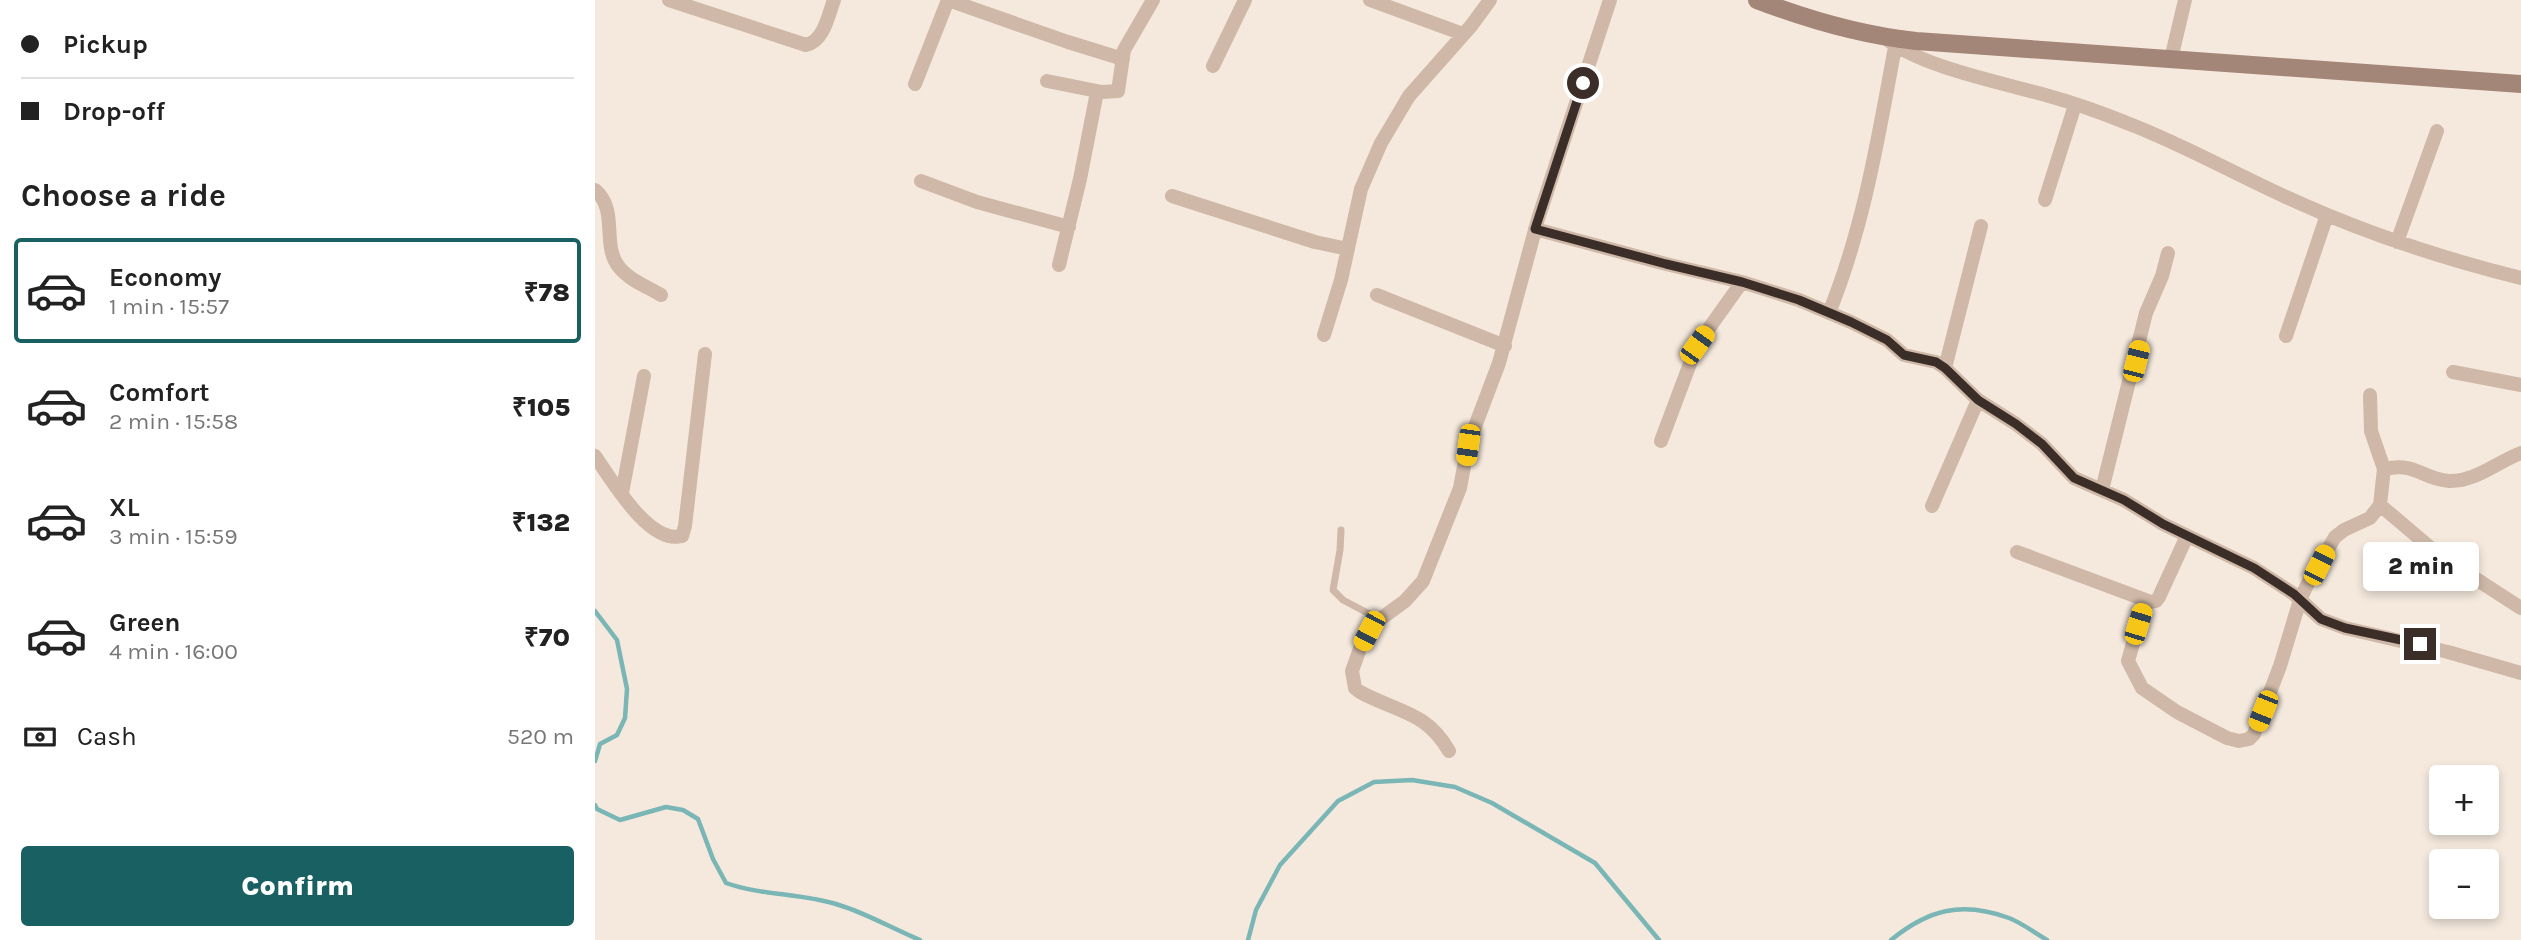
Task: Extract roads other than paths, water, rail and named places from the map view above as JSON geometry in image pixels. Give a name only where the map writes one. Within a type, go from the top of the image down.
[{"type":"main road","points":[[1757,0],[1889,42],[2521,84]]},
{"type":"street","points":[[669,0],[806,45],[811,44],[821,34],[834,0]]},
{"type":"street","points":[[915,84],[948,0],[1123,59]]},
{"type":"street","points":[[1047,81],[1097,92],[1118,91],[1123,59],[1132,33],[1153,0]]},
{"type":"street","points":[[1213,66],[1245,0]]},
{"type":"street","points":[[1370,0],[1463,34]]},
{"type":"street","points":[[1324,335],[1348,249],[1361,189],[1395,115],[1490,0]]},
{"type":"street","points":[[1449,751],[1440,735],[1429,724],[1368,697],[1355,688],[1352,680],[1354,663],[1369,631],[1415,591],[1430,567],[1461,488],[1468,445],[1505,346],[1535,229],[1610,0]]},
{"type":"street","points":[[2171,59],[2185,0]]},
{"type":"street","points":[[1829,313],[1863,215],[1889,42],[1955,70],[2075,105],[2168,139],[2284,196],[2397,242],[2521,278]]},
{"type":"street","points":[[1059,265],[1097,92]]},
{"type":"street","points":[[2045,200],[2075,105]]},
{"type":"street","points":[[2397,242],[2437,131]]},
{"type":"street","points":[[921,181],[977,202],[1069,227]]},
{"type":"street","points":[[595,190],[605,201],[614,258],[619,267],[661,295]]},
{"type":"street","points":[[1172,196],[1315,242],[1348,249]]},
{"type":"street","points":[[2286,336],[2327,215]]},
{"type":"street","points":[[1945,368],[1981,226]]},
{"type":"street","points":[[1535,229],[1742,282],[1791,297],[1829,313],[1887,340],[1904,355],[1936,362],[1978,400],[2042,444],[2074,478],[2124,500],[2156,521],[2254,568],[2331,624],[2438,649],[2521,673]]},
{"type":"street","points":[[2102,490],[2146,313],[2162,276],[2168,253]]},
{"type":"street","points":[[1661,441],[1697,345],[1742,282]]},
{"type":"street","points":[[1377,295],[1505,346]]},
{"type":"street","points":[[595,456],[638,514],[660,534],[673,539],[682,536],[705,354]]},
{"type":"street","points":[[2453,372],[2521,385]]},
{"type":"street","points":[[622,493],[644,376]]},
{"type":"street","points":[[2145,601],[2128,661],[2142,688],[2177,712],[2227,738],[2239,741],[2249,739],[2254,734],[2280,666],[2300,600],[2336,537],[2344,530],[2370,518],[2380,505],[2384,469],[2371,431],[2370,396]]},
{"type":"street","points":[[1932,506],[1978,400]]},
{"type":"street","points":[[2384,469],[2403,466],[2445,481],[2458,481],[2474,477],[2521,453]]},
{"type":"street","points":[[2380,505],[2439,555],[2521,608]]},
{"type":"street","points":[[2017,552],[2145,601],[2156,601],[2187,536]]},
{"type":"lane","points":[[1341,530],[1333,590],[1343,600],[1380,620]]},
{"type":"waterway","points":[[595,611],[617,640],[627,689],[625,718],[617,735],[600,744],[595,761]]},
{"type":"waterway","points":[[1248,940],[1256,910],[1280,865],[1338,801],[1374,782],[1412,780],[1455,787],[1492,803],[1595,863],[1659,940]]},
{"type":"waterway","points":[[595,805],[597,809],[620,820],[666,807],[683,810],[698,819],[713,859],[726,883],[839,905],[920,940]]},
{"type":"waterway","points":[[1891,940],[1919,921],[1961,909],[2009,918],[2047,940]]}]
